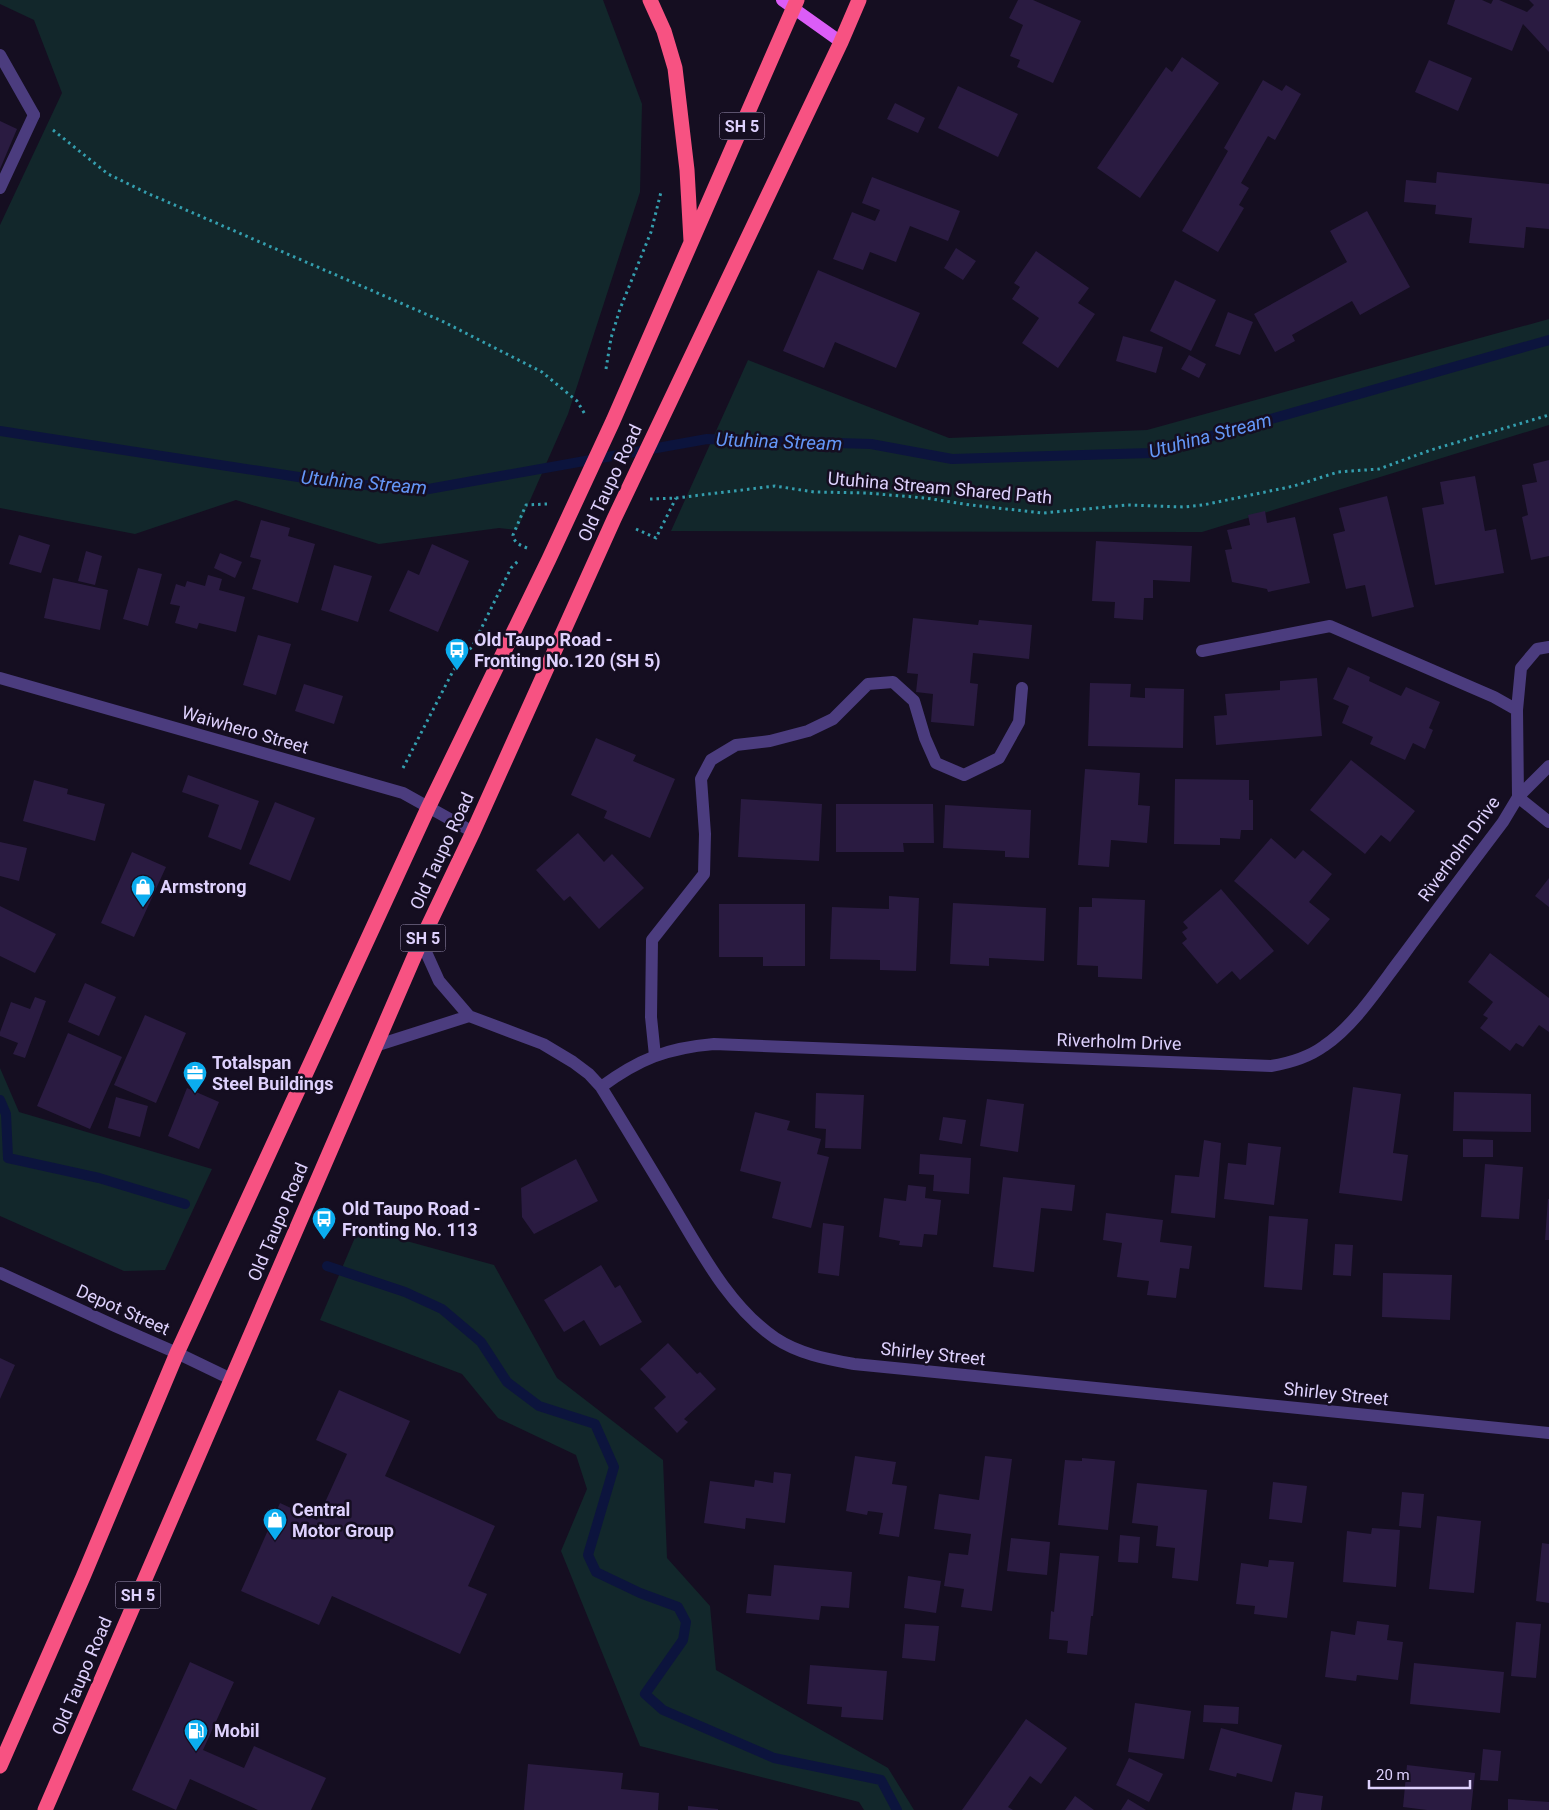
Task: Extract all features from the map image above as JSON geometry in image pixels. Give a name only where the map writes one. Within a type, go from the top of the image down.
[{"type":"highway","points":[[650,0],[664,31],[674,68],[687,170],[691,245]]},
{"type":"highway","name":"Old Taupo Road","points":[[45,1810],[421,941],[473,832],[532,698],[661,418],[841,42],[857,1]]},
{"type":"highway","name":"Old Taupo Road","points":[[0,1766],[83,1577],[177,1353],[428,808],[613,421],[691,245],[791,3]]},
{"type":"main road","points":[[791,3],[841,42]]},
{"type":"street","points":[[0,55],[34,115],[0,188]]},
{"type":"street","points":[[1202,651],[1330,626],[1494,697],[1517,710]]},
{"type":"street","name":"Riverholm Drive","points":[[1518,797],[1517,710],[1520,668],[1536,649],[1549,647]]},
{"type":"street","name":"Waiwhero Street","points":[[0,678],[402,793],[473,832]]},
{"type":"street","points":[[655,1056],[651,1018],[652,940],[704,874],[705,834],[701,779],[711,760],[736,745],[770,741],[808,731],[833,719],[868,684],[893,682],[914,701],[925,738],[936,763],[964,775],[999,758],[1019,722],[1022,688]]},
{"type":"street","name":"Riverholm Drive","points":[[601,1087],[616,1076],[655,1056],[685,1046],[714,1044],[1271,1066],[1289,1062],[1314,1053],[1338,1035],[1351,1021],[1474,860],[1518,797],[1549,766]]},
{"type":"street","points":[[1518,797],[1549,822]]},
{"type":"street","name":"Shirley Street","points":[[421,941],[439,981],[469,1016],[543,1044],[589,1074],[601,1087],[704,1258],[726,1288],[752,1320],[777,1340],[813,1356],[854,1364],[1549,1433]]},
{"type":"street","points":[[375,1046],[469,1016]]},
{"type":"street","name":"Depot Street","points":[[0,1273],[231,1379]]},
{"type":"path","points":[[34,115],[108,174],[442,321],[542,372],[578,401],[589,421]]},
{"type":"path","points":[[605,373],[616,323],[634,272],[651,232],[662,183]]},
{"type":"path","name":"Utuhina Stream Shared Path","points":[[644,499],[676,498],[775,486],[814,492],[866,493],[925,498],[1043,513],[1128,505],[1184,507],[1203,505],[1294,486],[1338,472],[1379,469],[1431,450],[1549,415]]},
{"type":"path","points":[[631,527],[656,538],[676,498]]},
{"type":"path","points":[[533,551],[514,540],[513,535],[526,505],[555,504]]},
{"type":"path","points":[[401,772],[453,672],[473,645],[511,568],[528,549]]},
{"type":"green space","points":[[0,0],[603,0],[642,104],[640,192],[568,414],[517,530],[499,528],[379,544],[236,500],[135,534],[0,508],[0,225],[62,93],[34,20],[0,4]]},
{"type":"green space","points":[[1549,319],[1549,425],[1202,532],[671,531],[748,360],[949,438],[1147,430]]},
{"type":"green space","points":[[0,1068],[19,1112],[212,1169],[165,1270],[124,1271],[0,1216]]},
{"type":"green space","points":[[359,1228],[494,1265],[557,1378],[663,1460],[667,1558],[710,1606],[716,1670],[888,1768],[914,1810],[864,1810],[859,1802],[640,1746],[561,1551],[587,1489],[576,1455],[498,1418],[462,1374],[320,1320]]},
{"type":"building","points":[[1018,0],[1033,0],[1081,21],[1053,83],[1017,67],[1020,60],[1010,56],[1023,25],[1009,18]]},
{"type":"building","points":[[1455,0],[1482,0],[1491,4],[1493,0],[1499,0],[1527,12],[1534,5],[1529,0],[1549,0],[1549,52],[1523,24],[1512,51],[1447,24]]},
{"type":"building","points":[[1182,57],[1219,83],[1140,198],[1097,168],[1166,67],[1172,72]]},
{"type":"building","points":[[1429,60],[1472,78],[1458,111],[1415,92]]},
{"type":"building","points":[[1263,80],[1282,91],[1286,85],[1301,94],[1275,140],[1268,136],[1241,183],[1249,188],[1239,205],[1244,208],[1218,252],[1182,231],[1228,151],[1224,148]]},
{"type":"building","points":[[958,86],[1018,114],[998,157],[938,128]]},
{"type":"building","points":[[895,103],[925,118],[918,133],[887,119]]},
{"type":"building","points":[[0,121],[17,129],[0,169]]},
{"type":"building","points":[[1437,172],[1549,184],[1549,229],[1526,227],[1524,248],[1469,243],[1472,218],[1435,214],[1436,205],[1404,202],[1406,180],[1436,183]]},
{"type":"building","points":[[872,177],[960,211],[948,241],[910,226],[896,262],[870,252],[863,270],[833,259],[852,212],[875,221],[880,210],[862,203]]},
{"type":"building","points":[[1367,211],[1410,287],[1360,315],[1352,301],[1292,335],[1295,341],[1275,352],[1254,314],[1347,262],[1330,231]]},
{"type":"building","points":[[956,248],[976,261],[963,280],[944,268]]},
{"type":"building","points":[[1036,251],[1089,288],[1078,303],[1095,314],[1058,368],[1022,343],[1039,318],[1012,299],[1020,287],[1014,283]]},
{"type":"building","points":[[818,270],[920,313],[896,368],[835,342],[824,368],[783,351]]},
{"type":"building","points":[[1175,280],[1216,300],[1191,351],[1150,331]]},
{"type":"building","points":[[1228,312],[1253,322],[1240,355],[1215,346]]},
{"type":"building","points":[[1123,336],[1163,347],[1156,373],[1116,361]]},
{"type":"building","points":[[1189,355],[1206,364],[1199,378],[1181,369]]},
{"type":"building","points":[[1549,460],[1549,556],[1531,560],[1522,517],[1528,515],[1522,485],[1537,482],[1533,464]]},
{"type":"building","points":[[1475,476],[1485,531],[1496,529],[1504,573],[1435,585],[1422,508],[1444,504],[1440,482]]},
{"type":"building","points":[[1387,496],[1414,607],[1372,617],[1365,585],[1346,589],[1333,534],[1345,531],[1339,508]]},
{"type":"building","points":[[1265,511],[1267,523],[1295,517],[1310,583],[1268,592],[1267,589],[1232,582],[1225,550],[1232,549],[1227,530],[1250,525],[1248,515]]},
{"type":"building","points":[[261,520],[290,528],[288,536],[315,544],[298,603],[252,589],[261,560],[250,557]]},
{"type":"building","points":[[19,535],[50,545],[41,573],[9,564]]},
{"type":"building","points":[[1096,541],[1192,546],[1190,582],[1153,580],[1153,598],[1144,598],[1143,620],[1114,618],[1115,602],[1092,601]]},
{"type":"building","points":[[432,544],[469,561],[438,632],[389,611],[408,570],[419,575]]},
{"type":"building","points":[[86,551],[102,556],[95,585],[78,581]]},
{"type":"building","points":[[220,553],[242,562],[235,578],[214,568]]},
{"type":"building","points":[[334,565],[372,576],[358,622],[321,610]]},
{"type":"building","points":[[138,568],[162,574],[148,626],[123,619]]},
{"type":"building","points":[[208,575],[222,579],[219,590],[245,597],[236,632],[199,623],[197,629],[175,623],[180,606],[170,604],[176,584],[185,587],[187,581],[205,586]]},
{"type":"building","points":[[53,578],[108,590],[100,630],[44,618]]},
{"type":"building","points":[[913,618],[978,625],[979,620],[1032,625],[1029,659],[973,653],[970,683],[978,684],[974,726],[931,722],[933,694],[916,692],[918,674],[907,673]]},
{"type":"building","points":[[258,635],[291,644],[276,695],[243,685]]},
{"type":"building","points":[[1348,667],[1370,677],[1369,681],[1401,696],[1406,687],[1440,702],[1429,728],[1433,730],[1425,749],[1413,743],[1405,760],[1370,744],[1373,737],[1342,723],[1349,706],[1333,699]]},
{"type":"building","points":[[1317,678],[1322,736],[1216,745],[1214,716],[1227,715],[1225,694],[1280,690],[1280,681]]},
{"type":"building","points":[[1090,683],[1131,684],[1130,697],[1145,698],[1145,688],[1184,689],[1183,748],[1088,746]]},
{"type":"building","points":[[304,684],[343,696],[334,724],[295,711]]},
{"type":"building","points":[[596,738],[636,755],[633,761],[675,779],[650,838],[604,818],[607,811],[571,795]]},
{"type":"building","points":[[1351,760],[1415,811],[1390,842],[1381,835],[1365,854],[1310,810]]},
{"type":"building","points":[[1085,769],[1140,773],[1138,805],[1150,806],[1147,843],[1111,840],[1109,867],[1078,865]]},
{"type":"building","points":[[188,775],[259,801],[241,850],[208,837],[219,805],[182,792]]},
{"type":"building","points":[[1175,779],[1249,780],[1249,800],[1253,800],[1253,830],[1241,830],[1240,839],[1220,838],[1220,845],[1174,844]]},
{"type":"building","points":[[34,780],[68,789],[67,794],[105,804],[95,841],[23,821]]},
{"type":"building","points":[[741,799],[822,804],[819,861],[738,857]]},
{"type":"building","points":[[275,802],[315,818],[290,881],[249,864]]},
{"type":"building","points":[[836,804],[933,804],[934,843],[903,843],[904,852],[836,852]]},
{"type":"building","points":[[945,805],[1031,810],[1029,858],[1005,857],[1005,851],[943,848]]},
{"type":"building","points":[[578,833],[604,862],[612,854],[644,888],[599,929],[570,896],[564,901],[536,870]]},
{"type":"building","points":[[1271,838],[1295,859],[1303,850],[1332,874],[1309,902],[1330,919],[1308,945],[1234,881]]},
{"type":"building","points":[[0,842],[27,848],[19,881],[0,876]]},
{"type":"building","points":[[132,852],[166,867],[134,937],[101,923]]},
{"type":"building","points":[[1549,878],[1549,907],[1535,896]]},
{"type":"building","points":[[1221,889],[1274,951],[1240,980],[1232,971],[1217,984],[1182,943],[1187,939],[1182,932],[1188,928],[1183,922]]},
{"type":"building","points":[[889,896],[919,898],[916,971],[880,970],[880,960],[830,959],[832,907],[889,909]]},
{"type":"building","points":[[1092,898],[1145,900],[1142,979],[1098,977],[1098,966],[1077,965],[1079,907],[1092,907]]},
{"type":"building","points":[[953,903],[1046,908],[1044,961],[989,958],[989,966],[950,964]]},
{"type":"building","points":[[719,904],[805,904],[805,966],[763,966],[763,957],[719,957]]},
{"type":"building","points":[[0,906],[56,934],[35,973],[0,956]]},
{"type":"building","points":[[1490,953],[1549,998],[1549,1032],[1539,1025],[1523,1047],[1516,1043],[1510,1051],[1480,1028],[1488,1018],[1483,1015],[1493,1002],[1468,982]]},
{"type":"building","points":[[85,983],[116,997],[99,1036],[68,1022]]},
{"type":"building","points":[[35,997],[46,1001],[25,1058],[13,1054],[18,1043],[0,1036],[0,1032],[11,1002],[30,1009]]},
{"type":"building","points":[[145,1015],[186,1033],[156,1103],[114,1085]]},
{"type":"building","points":[[68,1033],[122,1057],[90,1129],[37,1106]]},
{"type":"building","points":[[1353,1087],[1401,1094],[1393,1153],[1408,1155],[1402,1201],[1339,1193]]},
{"type":"building","points":[[187,1088],[219,1102],[199,1149],[168,1136]]},
{"type":"building","points":[[1454,1092],[1531,1094],[1531,1132],[1453,1131]]},
{"type":"building","points":[[816,1093],[864,1095],[861,1149],[825,1148],[826,1129],[815,1128]]},
{"type":"building","points":[[116,1097],[148,1106],[140,1137],[108,1128]]},
{"type":"building","points":[[987,1099],[1024,1104],[1018,1152],[980,1146]]},
{"type":"building","points":[[755,1112],[790,1121],[787,1130],[821,1139],[817,1154],[829,1157],[811,1228],[772,1218],[781,1182],[740,1171]]},
{"type":"building","points":[[943,1117],[966,1120],[962,1144],[939,1140]]},
{"type":"building","points":[[1463,1139],[1493,1140],[1493,1157],[1463,1157]]},
{"type":"building","points":[[1204,1140],[1221,1143],[1215,1218],[1171,1213],[1175,1175],[1199,1177]]},
{"type":"building","points":[[1248,1143],[1281,1147],[1274,1205],[1224,1199],[1228,1163],[1246,1165]]},
{"type":"building","points":[[920,1154],[971,1158],[969,1194],[933,1191],[934,1175],[919,1174]]},
{"type":"building","points":[[576,1159],[598,1201],[534,1234],[522,1217],[521,1188]]},
{"type":"building","points":[[1485,1164],[1523,1167],[1519,1219],[1481,1217]]},
{"type":"building","points":[[1003,1177],[1075,1185],[1072,1211],[1041,1208],[1034,1272],[993,1267]]},
{"type":"building","points":[[908,1185],[926,1187],[925,1198],[941,1200],[937,1235],[924,1234],[922,1247],[899,1245],[900,1241],[879,1237],[884,1198],[906,1201]]},
{"type":"building","points":[[1548,1199],[1549,1240],[1545,1240]]},
{"type":"building","points":[[1106,1213],[1163,1220],[1160,1242],[1192,1246],[1189,1269],[1180,1268],[1176,1298],[1147,1295],[1149,1281],[1117,1277],[1122,1243],[1103,1240]]},
{"type":"building","points":[[1269,1216],[1308,1219],[1302,1290],[1264,1287]]},
{"type":"building","points":[[823,1223],[844,1226],[839,1276],[818,1273]]},
{"type":"building","points":[[1335,1244],[1353,1245],[1351,1276],[1333,1275]]},
{"type":"building","points":[[601,1265],[615,1288],[620,1285],[642,1322],[600,1346],[584,1320],[564,1332],[544,1300]]},
{"type":"building","points":[[1383,1273],[1452,1275],[1450,1320],[1382,1317]]},
{"type":"building","points":[[668,1343],[697,1374],[700,1372],[716,1389],[684,1419],[688,1422],[677,1433],[654,1408],[666,1397],[640,1369]]},
{"type":"building","points":[[0,1358],[15,1365],[0,1399]]},
{"type":"building","points":[[339,1390],[410,1421],[385,1476],[495,1526],[468,1586],[487,1594],[460,1654],[332,1596],[319,1625],[241,1591],[280,1503],[317,1520],[347,1454],[316,1440]]},
{"type":"building","points":[[855,1456],[896,1462],[892,1484],[907,1486],[899,1537],[879,1534],[883,1513],[868,1511],[867,1515],[846,1511]]},
{"type":"building","points":[[985,1456],[1012,1459],[992,1611],[961,1607],[964,1589],[944,1586],[949,1553],[968,1555],[971,1534],[934,1529],[939,1494],[979,1500]]},
{"type":"building","points":[[1082,1458],[1115,1461],[1108,1530],[1058,1525],[1065,1460],[1082,1461]]},
{"type":"building","points":[[774,1472],[791,1474],[785,1523],[746,1518],[745,1529],[704,1523],[710,1481],[754,1487],[755,1480],[773,1483]]},
{"type":"building","points":[[1273,1482],[1307,1486],[1302,1523],[1269,1519]]},
{"type":"building","points":[[1137,1483],[1207,1490],[1198,1581],[1172,1578],[1175,1548],[1156,1546],[1158,1526],[1132,1523]]},
{"type":"building","points":[[1402,1492],[1424,1494],[1421,1528],[1399,1526]]},
{"type":"building","points":[[1437,1516],[1481,1521],[1474,1593],[1429,1589]]},
{"type":"building","points":[[1372,1528],[1400,1530],[1396,1587],[1343,1582],[1347,1531],[1371,1534]]},
{"type":"building","points":[[1120,1535],[1140,1537],[1138,1563],[1118,1562]]},
{"type":"building","points":[[1011,1538],[1050,1542],[1047,1575],[1007,1571]]},
{"type":"building","points":[[1542,1543],[1549,1544],[1549,1603],[1536,1601]]},
{"type":"building","points":[[1060,1553],[1099,1556],[1087,1655],[1067,1653],[1068,1641],[1049,1639],[1051,1611],[1054,1612]]},
{"type":"building","points":[[1269,1560],[1294,1562],[1287,1618],[1254,1614],[1255,1606],[1236,1604],[1241,1563],[1268,1567]]},
{"type":"building","points":[[774,1565],[852,1572],[849,1608],[821,1606],[819,1620],[746,1613],[748,1594],[771,1596]]},
{"type":"building","points":[[908,1576],[941,1581],[936,1613],[904,1608]]},
{"type":"building","points":[[1357,1621],[1389,1625],[1387,1640],[1403,1642],[1398,1680],[1357,1675],[1356,1681],[1325,1677],[1331,1631],[1355,1635]]},
{"type":"building","points":[[1516,1622],[1541,1624],[1536,1678],[1511,1676]]},
{"type":"building","points":[[905,1624],[939,1626],[935,1661],[902,1658]]},
{"type":"building","points":[[190,1662],[234,1682],[203,1750],[244,1768],[254,1746],[326,1778],[311,1810],[258,1810],[190,1779],[176,1810],[132,1790]]},
{"type":"building","points":[[1414,1663],[1504,1672],[1500,1713],[1410,1704]]},
{"type":"building","points":[[810,1665],[887,1671],[883,1720],[841,1717],[842,1707],[807,1704]]},
{"type":"building","points":[[1135,1703],[1191,1711],[1184,1759],[1128,1752]]},
{"type":"building","points":[[1204,1705],[1239,1707],[1238,1724],[1203,1722]]},
{"type":"building","points":[[1026,1719],[1067,1748],[1041,1784],[1030,1776],[1008,1807],[1013,1810],[962,1810]]},
{"type":"building","points":[[1221,1728],[1282,1745],[1272,1782],[1237,1773],[1236,1777],[1209,1770]]},
{"type":"building","points":[[1483,1749],[1501,1751],[1498,1781],[1480,1780]]},
{"type":"building","points":[[1129,1758],[1163,1774],[1149,1802],[1116,1785]]},
{"type":"building","points":[[528,1764],[623,1773],[621,1789],[659,1793],[658,1810],[524,1810]]},
{"type":"building","points":[[1407,1765],[1475,1773],[1471,1810],[1427,1810],[1403,1807]]},
{"type":"building","points":[[1295,1792],[1323,1796],[1321,1810],[1292,1810]]},
{"type":"building","points":[[1075,1796],[1094,1810],[1065,1810]]},
{"type":"building","points":[[1128,1799],[1146,1810],[1121,1810]]},
{"type":"building","points":[[1508,1799],[1549,1802],[1549,1810],[1508,1810]]},
{"type":"building","points":[[688,1806],[718,1809],[718,1810],[688,1810]]},
{"type":"waterway","name":"Utuhina Stream","points":[[0,431],[331,482],[423,490],[707,439],[871,444],[952,459],[1151,453],[1549,340]]},
{"type":"waterway","points":[[0,1100],[6,1114],[8,1158],[99,1178],[185,1204]]},
{"type":"waterway","points":[[327,1266],[405,1292],[442,1309],[481,1342],[507,1382],[539,1406],[595,1424],[614,1467],[588,1555],[596,1572],[640,1593],[678,1607],[686,1622],[683,1640],[645,1694],[663,1710],[774,1758],[881,1780],[897,1810]]},
{"type":"place","name":"Old Taupo Road - Fronting No.120 (SH 5)","points":[[457,671]]},
{"type":"place","name":"Armstrong","points":[[143,908]]},
{"type":"place","name":"Totalspan Steel Buildings","points":[[195,1094]]},
{"type":"place","name":"Old Taupo Road - Fronting No. 113","points":[[324,1240]]},
{"type":"place","name":"Central Motor Group","points":[[275,1541]]},
{"type":"place","name":"Mobil","points":[[196,1752]]}]
